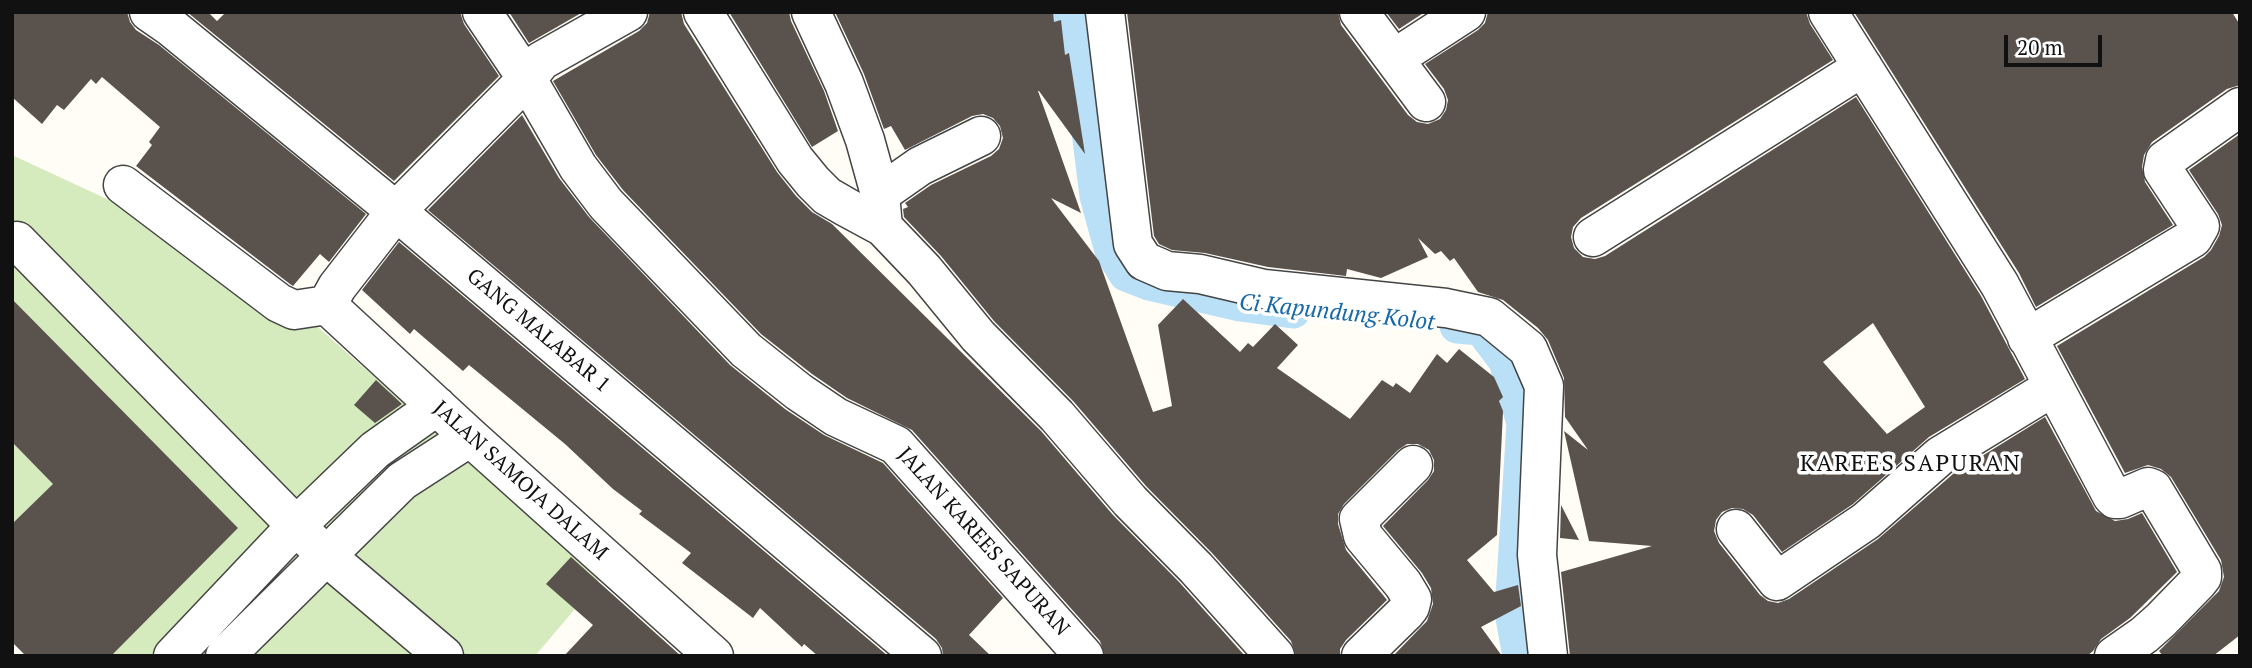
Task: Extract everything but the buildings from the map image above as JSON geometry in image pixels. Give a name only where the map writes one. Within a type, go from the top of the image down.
[{"type":"street","name":"GANG MALABAR 1","points":[[149,12],[396,211],[922,656]]},
{"type":"street","name":"JALAN KAREES SAPURAN","points":[[482,12],[527,79],[578,167],[606,204],[746,350],[836,417],[896,444],[1084,656]]},
{"type":"street","points":[[123,185],[279,303],[294,310],[327,305],[337,287],[396,211],[527,79],[541,61],[628,12]]},
{"type":"street","points":[[704,12],[794,160],[813,182],[827,195],[882,211]]},
{"type":"street","points":[[811,12],[844,83],[868,149],[882,211],[924,270],[978,336],[1057,416],[1130,501],[1196,568],[1275,656]]},
{"type":"street","points":[[1105,12],[1133,244],[1144,261],[1167,271],[1200,274],[1264,289],[1446,307],[1489,317],[1528,349],[1544,386],[1537,555],[1548,656]]},
{"type":"street","points":[[1395,58],[1466,12]]},
{"type":"street","points":[[1828,12],[2000,285],[2112,496],[2120,499],[2148,487],[2154,489],[2202,571],[2198,582],[2129,652]]},
{"type":"street","points":[[1365,20],[1426,102]]},
{"type":"street","points":[[1593,237],[1864,67]]},
{"type":"street","points":[[2027,338],[2193,238],[2200,226],[2163,170],[2165,160],[2240,107]]},
{"type":"street","points":[[882,211],[920,166],[981,136]]},
{"type":"street","points":[[17,241],[325,555],[444,656]]},
{"type":"street","name":"JALAN SAMOJA DALAM","points":[[327,305],[714,656]]},
{"type":"street","points":[[1736,529],[1777,581],[1866,521],[1940,456],[2053,387]]},
{"type":"street","points":[[173,656],[296,526],[375,450],[437,406]]},
{"type":"street","points":[[225,656],[402,481],[470,437]]},
{"type":"street","points":[[1370,653],[1410,607],[1412,599],[1403,584],[1363,536],[1359,519],[1413,465]]},
{"type":"green space","points":[[12,155],[245,263],[602,577],[535,656],[111,656],[12,524],[12,442],[39,469],[110,398],[12,299]],"holes":[[[123,413],[238,528],[166,599],[52,483]]]},
{"type":"waterway","name":"Ci Kapundung Kolot","points":[[1070,12],[1083,83],[1097,196],[1112,251],[1126,274],[1149,283],[1240,304],[1293,311]]},
{"type":"waterway","name":"Ci Kapundung Kolot","points":[[1457,326],[1481,328],[1506,361],[1524,423],[1512,612],[1520,656]]},
{"type":"district","name":"KAREES SAPURAN","points":[[1911,464]]}]
